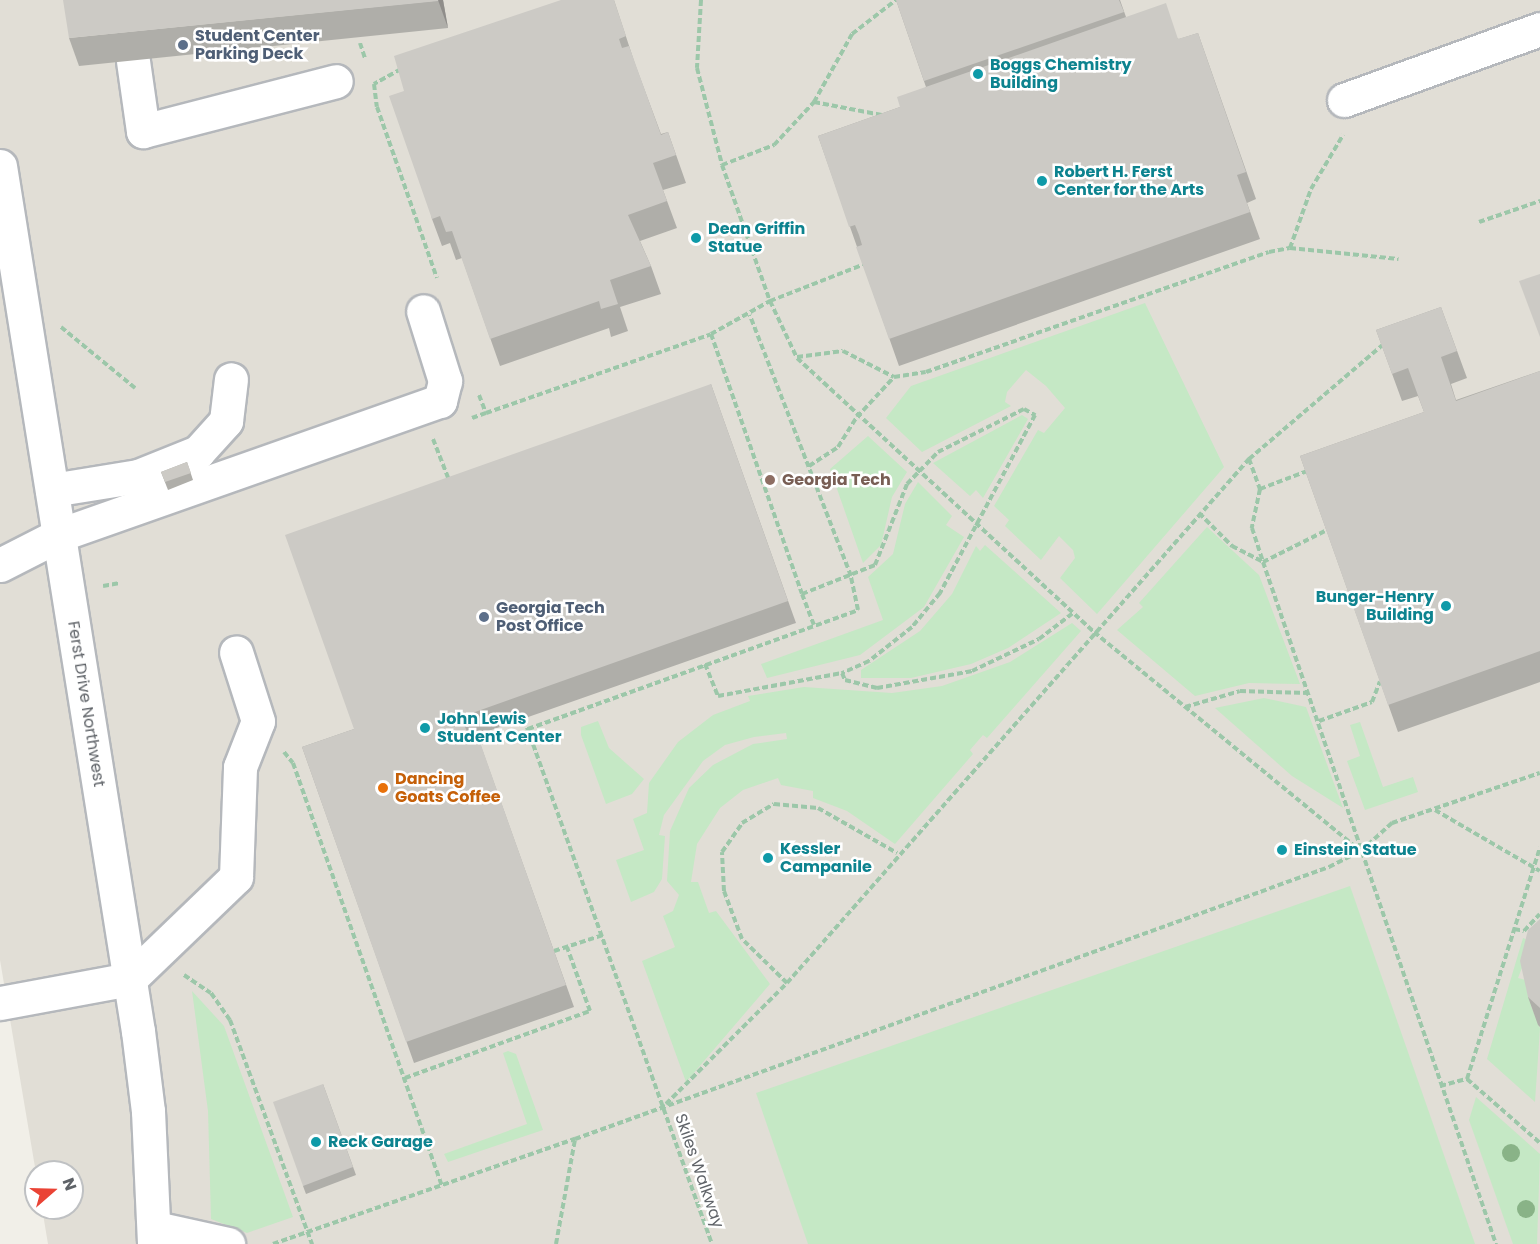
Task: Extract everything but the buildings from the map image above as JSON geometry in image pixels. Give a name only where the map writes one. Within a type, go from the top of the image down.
[{"type":"street","points":[[1344,116],[1540,29]]},
{"type":"street","points":[[133,61],[143,131],[336,81]]},
{"type":"street","name":"Ferst Drive Northwest","points":[[0,166],[130,979],[148,1111],[154,1236]]},
{"type":"street","points":[[0,565],[59,535],[440,400],[445,381],[432,300]]},
{"type":"street","points":[[52,490],[138,476],[198,452],[226,422],[231,379]]},
{"type":"street","points":[[0,1003],[130,979],[236,877],[240,767],[258,721],[236,652]]},
{"type":"street","points":[[154,1236],[228,1244]]},
{"type":"path","points":[[701,0],[697,68],[722,165],[770,301],[796,357],[857,417],[1094,632],[1361,851]]},
{"type":"path","points":[[722,165],[774,145],[814,102],[852,34],[896,0]]},
{"type":"path","points":[[409,66],[374,84],[432,300]]},
{"type":"path","points":[[814,102],[887,116],[890,122]]},
{"type":"path","points":[[1290,248],[1311,189],[1344,116]]},
{"type":"path","points":[[1479,222],[1540,201]]},
{"type":"path","points":[[809,466],[838,447],[857,417],[894,377],[963,362],[1290,248],[1398,259]]},
{"type":"path","points":[[474,383],[486,414],[711,334],[770,301],[869,262]]},
{"type":"path","points":[[21,299],[92,348],[135,388]]},
{"type":"path","points":[[528,729],[858,610],[851,576],[750,314]]},
{"type":"path","points":[[711,334],[814,625]]},
{"type":"path","points":[[664,1107],[787,983],[897,853],[1249,459],[1391,338]]},
{"type":"path","points":[[796,357],[843,351],[894,377]]},
{"type":"path","points":[[705,664],[718,696],[842,673],[869,661],[912,627],[940,593],[1035,415],[1024,409],[963,436],[916,471],[900,499],[882,556],[851,576],[802,594]]},
{"type":"path","points":[[430,433],[452,488]]},
{"type":"path","points":[[1249,459],[1260,489],[1252,528],[1310,693],[1440,1086],[1496,1244]]},
{"type":"path","points":[[1260,489],[1322,465]]},
{"type":"path","points":[[1199,513],[1232,546],[1263,562]]},
{"type":"path","points":[[1263,562],[1325,531]]},
{"type":"path","points":[[842,673],[854,686],[877,688],[972,671],[1039,639],[1073,613]]},
{"type":"path","points":[[1319,721],[1372,702],[1380,681]]},
{"type":"path","points":[[1185,707],[1240,691],[1310,693]]},
{"type":"path","name":"Skiles Walkway","points":[[524,719],[712,1244]]},
{"type":"path","points":[[258,721],[292,763],[442,1185]]},
{"type":"path","points":[[273,1244],[664,1107],[1361,851],[1392,823],[1540,773]]},
{"type":"path","points":[[787,983],[742,939],[724,891],[722,852],[742,823],[774,804],[818,808],[897,853]]},
{"type":"path","points":[[1435,810],[1540,871]]},
{"type":"path","points":[[1467,1079],[1540,847]]},
{"type":"path","points":[[1524,931],[1540,914]]},
{"type":"path","points":[[1514,928],[1524,931],[1532,938]]},
{"type":"path","points":[[554,951],[603,935]]},
{"type":"path","points":[[405,1078],[590,1011],[567,947]]},
{"type":"path","points":[[178,972],[211,993],[230,1020],[312,1244]]},
{"type":"path","points":[[1440,1086],[1467,1079]]},
{"type":"path","points":[[1467,1079],[1540,1143]]},
{"type":"path","points":[[556,1244],[575,1138]]},
{"type":"shaded area","name":"Georgia Tech","points":[[0,0],[1540,0],[1540,1244],[48,1244],[44,1220],[84,1220],[84,1160],[34,1160],[0,960]]},
{"type":"green space","points":[[1145,303],[1224,467],[1097,614],[1060,578],[1075,558],[1073,550],[1059,536],[1041,560],[1005,526],[1009,520],[994,506],[1038,430],[1044,433],[1065,408],[1046,386],[1026,370],[1007,392],[1005,402],[1011,406],[922,452],[886,418],[911,386]]},
{"type":"green space","points":[[1022,415],[1028,419],[983,498],[976,490],[970,496],[933,463]]},
{"type":"green space","points":[[868,436],[907,472],[892,497],[881,545],[863,563],[830,469]]},
{"type":"green space","points":[[918,482],[952,516],[946,525],[964,537],[924,607],[860,655],[767,678],[761,664],[883,620],[868,577],[893,554],[905,504]]},
{"type":"green space","points":[[1207,527],[1259,575],[1300,684],[1249,683],[1195,696],[1117,630],[1143,607],[1139,603]]},
{"type":"green space","points":[[985,545],[1061,613],[1008,648],[971,664],[911,678],[861,678],[861,670],[920,631],[952,594],[976,546],[980,551]]},
{"type":"green space","points":[[1072,623],[1081,631],[987,738],[983,735],[970,750],[973,754],[895,844],[847,811],[813,798],[813,791],[781,785],[778,778],[743,790],[720,808],[697,844],[691,882],[698,882],[709,913],[716,911],[770,984],[686,1082],[642,961],[675,947],[663,916],[673,911],[679,895],[667,881],[670,831],[689,788],[713,765],[753,744],[787,739],[786,733],[754,737],[725,745],[703,761],[664,815],[659,835],[665,836],[662,879],[654,892],[631,902],[616,860],[644,850],[633,819],[647,813],[649,783],[678,742],[713,715],[750,701],[748,696],[804,687],[892,693],[942,686],[1010,662]]},
{"type":"green space","points":[[1264,698],[1306,707],[1343,808],[1292,776],[1215,708]]},
{"type":"green space","points":[[598,721],[609,748],[644,779],[632,794],[606,804],[581,735],[581,727]]},
{"type":"green space","points":[[1360,722],[1383,787],[1413,777],[1418,792],[1365,810],[1347,761],[1360,756],[1350,725]]},
{"type":"green space","points":[[1350,886],[1475,1244],[808,1244],[756,1093]]},
{"type":"green space","points":[[1523,938],[1532,942],[1518,978],[1530,981],[1531,1006],[1540,1028],[1535,1102],[1487,1059]]},
{"type":"green space","points":[[192,991],[224,1026],[293,1217],[247,1233],[211,1219],[208,1111]]},
{"type":"green space","points":[[508,1051],[516,1054],[543,1130],[448,1162],[444,1154],[527,1124],[503,1053]]},
{"type":"green space","points":[[1476,1097],[1540,1154],[1537,1244],[1513,1244],[1469,1120]]},
{"type":"place","name":"Student Center Parking Deck","points":[[183,45]]},
{"type":"place","name":"Boggs Chemistry Building","points":[[978,74]]},
{"type":"place","name":"Robert H. Ferst Center for the Arts","points":[[1042,181]]},
{"type":"place","name":"Dean Griffin Statue","points":[[696,238]]},
{"type":"place","name":"Georgia Tech","points":[[770,480]]},
{"type":"place","name":"Bunger-Henry Building","points":[[1446,606]]},
{"type":"place","name":"Georgia Tech Post Office","points":[[484,617]]},
{"type":"place","name":"John Lewis Student Center","points":[[425,728]]},
{"type":"place","name":"Dancing Goats Coffee","points":[[383,788]]},
{"type":"place","name":"Einstein Statue","points":[[1282,850]]},
{"type":"place","name":"Kessler Campanile","points":[[768,858]]},
{"type":"place","name":"Reck Garage","points":[[316,1142]]}]
